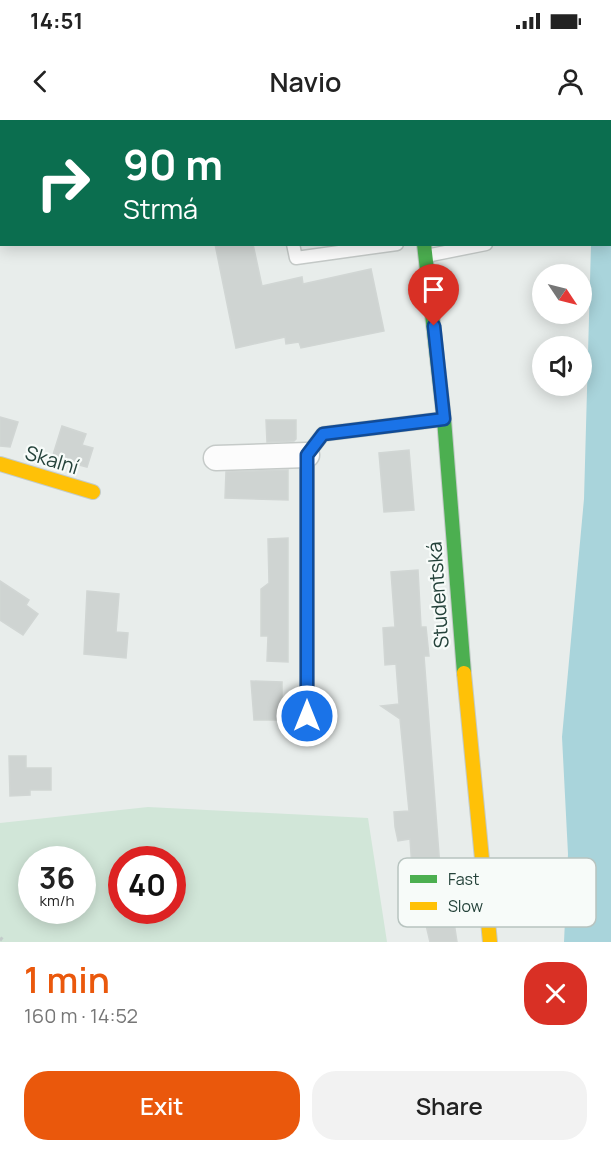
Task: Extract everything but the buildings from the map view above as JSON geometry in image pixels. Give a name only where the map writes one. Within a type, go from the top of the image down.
[{"type":"street","name":"Studentská","points":[[425,250],[444,419],[472,785],[480,858]]},
{"type":"street","points":[[307,716],[307,455],[323,434],[444,419]]},
{"type":"street","points":[[216,458],[307,455]]},
{"type":"street","name":"Skalní","points":[[0,464],[93,492]]},
{"type":"street","name":"Studentská","points":[[488,927],[490,942]]},
{"type":"lane","points":[[293,246],[296,258],[382,246]]},
{"type":"lane","points":[[425,250],[466,246]]},
{"type":"path","points":[[0,938],[5,942]]},
{"type":"green space","points":[[148,807],[368,818],[387,942],[0,942],[0,823]]},
{"type":"water","points":[[591,246],[611,246],[611,942],[564,942],[565,927],[596,927],[596,858],[568,858],[562,737],[584,499],[587,396],[592,396],[592,336],[588,336],[589,324],[592,324]]},
{"type":"traffic: fast","points":[[424,246],[444,419],[464,673]]},
{"type":"traffic: slow","points":[[307,716],[307,455],[323,434],[444,419]]},
{"type":"traffic: slow","points":[[0,464],[93,492]]},
{"type":"traffic: slow","points":[[464,673],[482,858]]},
{"type":"traffic: slow","points":[[489,927],[490,942]]},
{"type":"route","points":[[307,716],[307,455],[323,434],[444,419],[434,326]]}]
